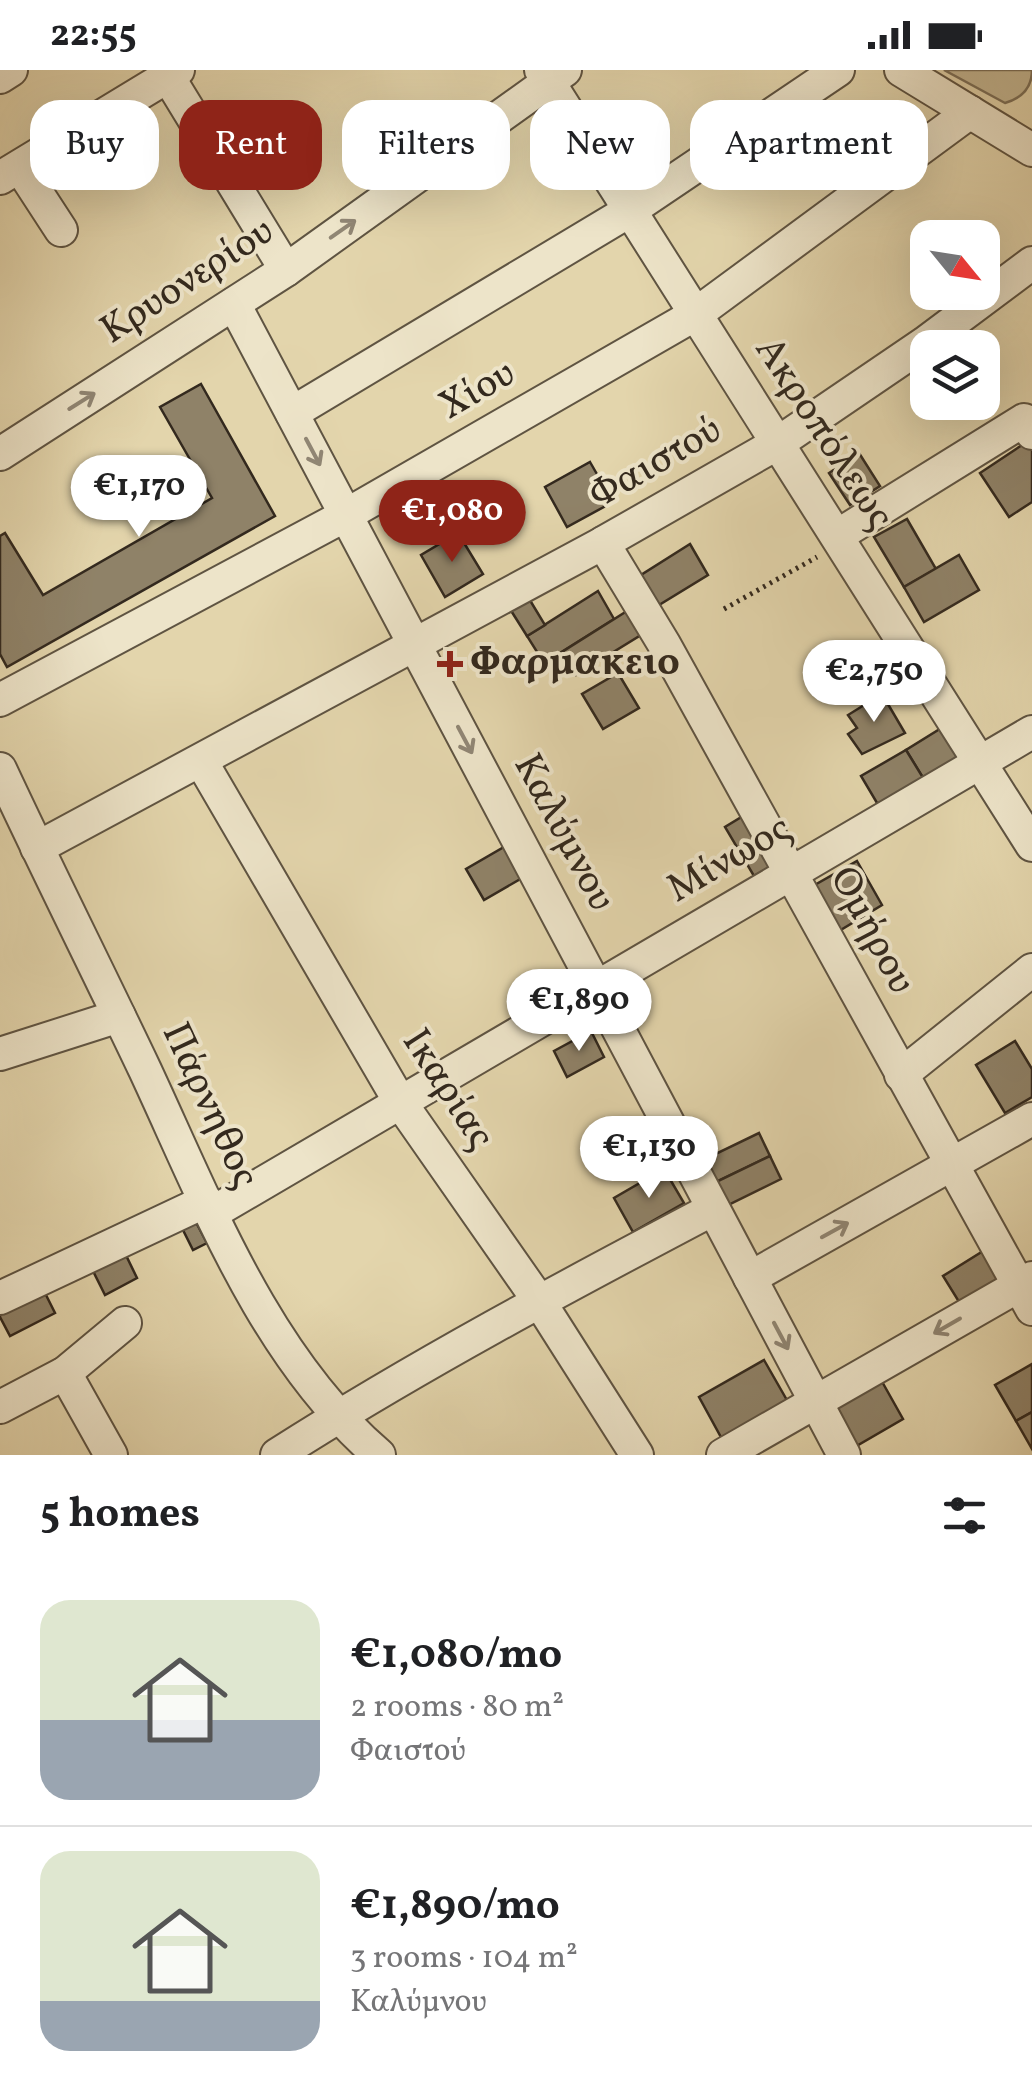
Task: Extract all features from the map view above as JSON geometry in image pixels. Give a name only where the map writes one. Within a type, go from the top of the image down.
[{"type":"street","points":[[0,77],[11,70]]},
{"type":"street","points":[[292,413],[630,210],[838,70]]},
{"type":"street","points":[[900,70],[970,112],[1027,135]]},
{"type":"street","points":[[61,230],[10,173],[170,72],[286,270]]},
{"type":"street","name":"Ακροπόλεως","points":[[552,74],[630,210],[1032,845]]},
{"type":"street","name":"Κρυονερίου","points":[[0,454],[286,270],[552,74]]},
{"type":"street","name":"Χίου","points":[[0,700],[346,515],[696,314],[970,112]]},
{"type":"street","name":"Φαιστού","points":[[37,848],[604,543],[778,443],[925,344],[1032,263]]},
{"type":"street","name":"Καλύμνου","points":[[234,304],[844,1455]]},
{"type":"street","points":[[840,539],[1028,426]]},
{"type":"street","name":"Ομήρου","points":[[604,543],[792,873],[950,1165],[1028,1291]]},
{"type":"street","name":"Μίνωος","points":[[0,1298],[209,1207],[400,1102],[1032,732]]},
{"type":"street","name":"Ικαρίας","points":[[201,761],[400,1102],[539,1301],[637,1455]]},
{"type":"street","name":"Πάρνηθος","points":[[0,769],[209,1207],[284,1346],[337,1416],[379,1455]]},
{"type":"street","points":[[901,1074],[1032,970]]},
{"type":"street","points":[[0,1054],[119,1016]]},
{"type":"street","points":[[750,1278],[1032,1118]]},
{"type":"street","points":[[276,1455],[539,1301],[713,1209]]},
{"type":"street","points":[[723,1455],[815,1402],[1028,1291]]},
{"type":"street","points":[[0,1407],[65,1373],[125,1323]]},
{"type":"street","points":[[65,1373],[111,1455]]},
{"type":"path","points":[[724,609],[840,539]]},
{"type":"shaded area","points":[[944,70],[1032,70],[1025,91],[1005,103]]},
{"type":"building","points":[[201,384],[275,516],[7,667],[0,654],[0,536],[5,533],[43,595],[212,498],[160,407]]},
{"type":"building","points":[[1028,441],[1032,447],[1032,502],[1009,517],[980,473]]},
{"type":"building","points":[[859,453],[880,486],[850,505],[829,473]]},
{"type":"building","points":[[590,462],[613,502],[567,527],[545,487]]},
{"type":"building","points":[[907,519],[936,569],[904,587],[874,537]]},
{"type":"building","points":[[458,533],[483,574],[445,597],[421,555]]},
{"type":"building","points":[[690,544],[708,575],[659,605],[641,575]]},
{"type":"building","points":[[959,555],[979,590],[924,622],[904,587]]},
{"type":"building","points":[[598,591],[614,619],[544,663],[527,636]]},
{"type":"building","points":[[528,597],[545,625],[527,636],[510,609]]},
{"type":"building","points":[[635,606],[649,630],[576,675],[562,652]]},
{"type":"building","points":[[618,673],[639,708],[603,729],[582,694]]},
{"type":"building","points":[[882,694],[905,733],[862,754],[848,734],[857,728],[848,715]]},
{"type":"building","points":[[943,727],[961,759],[925,781],[906,750]]},
{"type":"building","points":[[906,750],[925,781],[880,808],[861,776]]},
{"type":"building","points":[[748,813],[777,863],[754,876],[725,827]]},
{"type":"building","points":[[504,847],[522,878],[484,900],[466,869]]},
{"type":"building","points":[[857,861],[882,905],[839,931],[813,886]]},
{"type":"building","points":[[591,1031],[604,1057],[567,1077],[554,1051]]},
{"type":"building","points":[[1015,1041],[1032,1069],[1032,1097],[1005,1113],[976,1065]]},
{"type":"building","points":[[759,1133],[770,1156],[716,1182],[705,1159]]},
{"type":"building","points":[[770,1156],[781,1179],[728,1205],[716,1182]]},
{"type":"building","points":[[664,1169],[684,1203],[633,1232],[614,1198]]},
{"type":"building","points":[[191,1213],[207,1243],[193,1250],[178,1220]]},
{"type":"building","points":[[122,1247],[137,1278],[105,1295],[89,1263]]},
{"type":"building","points":[[988,1248],[1006,1277],[961,1305],[943,1276]]},
{"type":"building","points":[[42,1287],[55,1313],[10,1336],[0,1309]]},
{"type":"building","points":[[764,1360],[788,1402],[722,1439],[699,1397]]},
{"type":"building","points":[[1032,1364],[1032,1412],[1016,1421],[995,1385]]},
{"type":"building","points":[[880,1378],[903,1419],[853,1448],[829,1407]]},
{"type":"building","points":[[1032,1412],[1032,1449],[1016,1421]]},
{"type":"place","name":"Φαρμακειο","points":[[450,664]]}]
